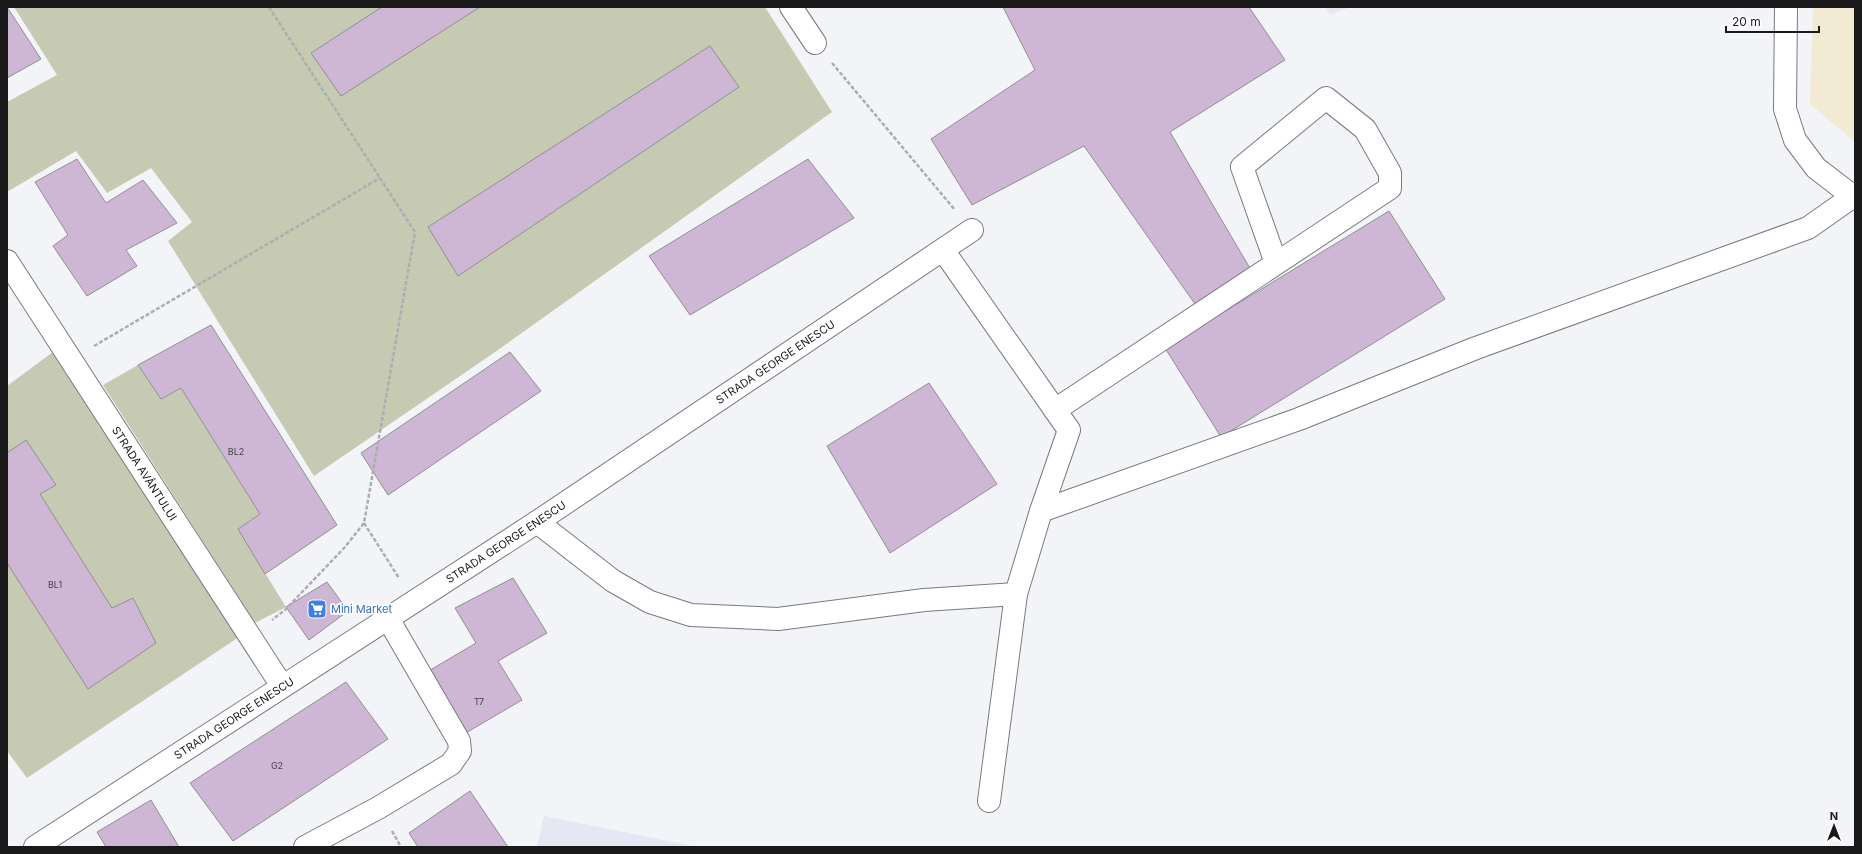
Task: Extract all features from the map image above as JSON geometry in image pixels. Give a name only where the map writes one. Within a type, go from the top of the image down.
[{"type":"street","points":[[791,7],[815,43]]},
{"type":"street","points":[[1041,511],[1299,419],[1476,348],[1808,228],[1853,197],[1816,168],[1795,140],[1786,109],[1786,7]]},
{"type":"street","points":[[1055,410],[1390,188],[1390,173],[1365,129],[1326,98],[1242,167],[1276,263]]},
{"type":"street","name":"STRADA GEORGE ENESCU","points":[[36,847],[387,617],[537,522],[972,230]]},
{"type":"street","points":[[942,250],[1070,430],[1041,511],[1016,594],[989,801]]},
{"type":"street","name":"STRADA AVÂNTULUI","points":[[7,261],[282,686]]},
{"type":"street","points":[[537,522],[613,581],[650,602],[691,615],[778,619],[924,600],[1016,594]]},
{"type":"street","points":[[305,847],[378,808],[451,764],[460,751],[459,741],[387,617]]},
{"type":"path","points":[[251,636],[285,610],[345,547],[364,523],[415,232],[269,7]]},
{"type":"path","points":[[815,43],[972,230]]},
{"type":"path","points":[[71,360],[380,178]]},
{"type":"path","points":[[364,523],[413,601]]},
{"type":"shaded area","points":[[1325,7],[1350,7],[1330,15]]},
{"type":"shaded area","points":[[1813,7],[1855,7],[1855,142],[1810,104]]},
{"type":"shaded area","points":[[544,816],[698,847],[537,847]]},
{"type":"green space","points":[[14,7],[765,7],[832,112],[498,350],[314,476],[168,241],[192,222],[151,168],[107,193],[76,151],[7,192],[7,102],[57,75]]},
{"type":"green space","points":[[53,352],[239,637],[27,778],[7,751],[7,386]]},
{"type":"green space","points":[[138,365],[161,399],[181,388],[260,514],[238,529],[286,607],[255,623],[103,385]]},
{"type":"building","points":[[7,7],[41,59],[7,78]]},
{"type":"building","points":[[382,7],[480,7],[341,96],[311,53]]},
{"type":"building","points":[[1003,7],[1249,7],[1285,60],[1170,132],[1251,270],[1195,304],[1084,146],[972,205],[931,139],[1035,70]]},
{"type":"building","points":[[710,46],[739,87],[458,276],[428,227]]},
{"type":"building","points":[[77,159],[106,203],[143,180],[177,223],[126,250],[137,266],[87,296],[53,246],[68,235],[35,182]]},
{"type":"building","points":[[808,159],[854,218],[690,315],[649,256]]},
{"type":"building","points":[[1389,211],[1445,299],[1221,437],[1165,348]]},
{"type":"building","points":[[211,325],[337,525],[265,574],[238,529],[260,514],[181,388],[161,399],[138,365]]},
{"type":"building","points":[[510,352],[541,391],[388,495],[361,453]]},
{"type":"building","points":[[929,383],[997,484],[890,553],[827,446]]},
{"type":"building","points":[[26,440],[56,485],[40,494],[112,608],[133,598],[156,643],[88,689],[7,563],[7,453]]},
{"type":"building","points":[[513,578],[547,633],[498,661],[522,700],[464,734],[427,672],[476,643],[455,608]]},
{"type":"building","name":"Mini Market","points":[[327,582],[348,611],[309,640],[286,607]]},
{"type":"building","points":[[346,682],[388,739],[233,841],[190,783]]},
{"type":"building","points":[[470,791],[508,847],[418,847],[409,833]]},
{"type":"building","points":[[151,800],[179,847],[106,847],[97,832]]},
{"type":"place","name":"Mini Market","points":[[317,609]]}]
